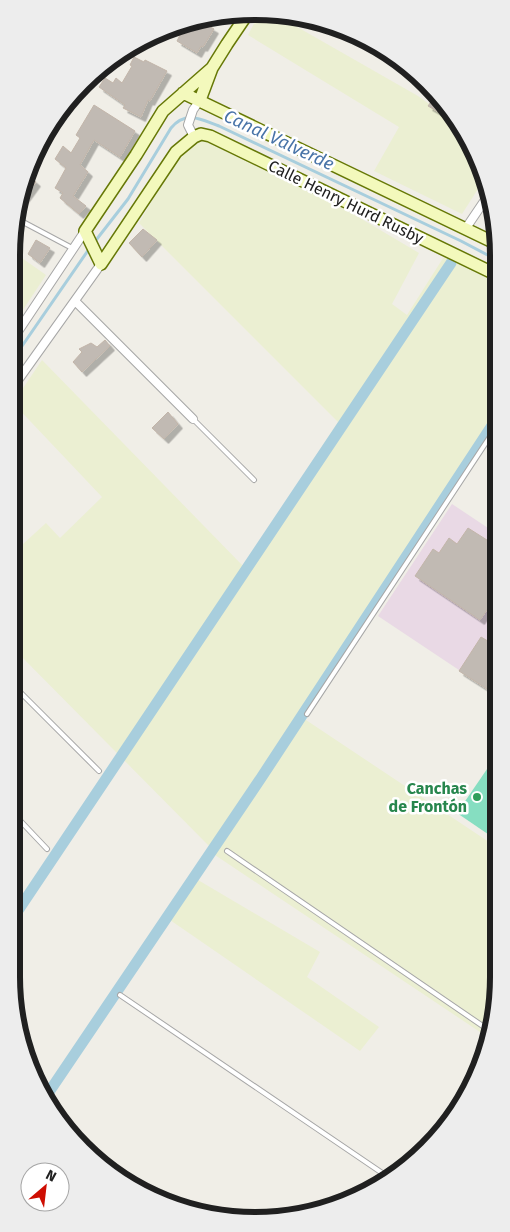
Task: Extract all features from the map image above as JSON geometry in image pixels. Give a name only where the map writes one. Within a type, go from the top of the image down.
[{"type":"street","points":[[20,377],[101,264],[176,152],[194,137],[188,125],[196,105],[212,68],[243,21]]},
{"type":"street","points":[[20,328],[72,248],[87,235],[163,111],[212,68]]},
{"type":"street","name":"Calle Henry Hurd Rusby","points":[[183,93],[196,105],[489,240]]},
{"type":"street","name":"Calle Henry Hurd Rusby","points":[[194,137],[201,134],[210,136],[490,272]]},
{"type":"street","points":[[466,228],[484,202]]},
{"type":"street","points":[[87,235],[101,264]]},
{"type":"street","points":[[75,301],[193,419]]},
{"type":"lane","points":[[23,220],[28,225],[72,248]]},
{"type":"lane","points":[[193,419],[254,480]]},
{"type":"lane","points":[[307,714],[490,437]]},
{"type":"lane","points":[[20,692],[99,772]]},
{"type":"lane","points":[[20,820],[47,849]]},
{"type":"lane","points":[[227,851],[484,1027]]},
{"type":"lane","points":[[120,995],[383,1174]]},
{"type":"shaded area","points":[[452,504],[490,529],[490,691],[378,616]]},
{"type":"green space","points":[[256,20],[290,23],[418,96],[442,113],[466,151],[480,186],[462,214],[374,171],[399,127],[248,35]]},
{"type":"green space","points":[[202,138],[316,192],[419,253],[392,304],[407,315],[445,255],[490,278],[490,421],[301,715],[209,846],[20,655],[20,547],[46,523],[60,538],[102,497],[20,410],[20,393],[42,360],[244,567],[338,422],[139,223],[185,145]]},
{"type":"green space","points":[[20,257],[46,275],[20,314]]},
{"type":"green space","points":[[303,718],[490,843],[490,977],[488,1008],[483,1034],[212,853]]},
{"type":"green space","points":[[490,765],[490,836],[457,813]]},
{"type":"green space","points":[[198,880],[320,952],[307,977],[379,1027],[360,1051],[170,920]]},
{"type":"building","points":[[208,25],[214,29],[197,53],[177,41],[180,35],[177,33]]},
{"type":"building","points":[[134,57],[144,62],[145,60],[167,71],[150,101],[148,100],[141,117],[123,108],[125,105],[99,87],[105,78],[113,83],[116,78],[122,83],[132,66],[130,65]]},
{"type":"building","points":[[432,100],[443,114],[428,106]]},
{"type":"building","points":[[94,105],[135,131],[120,157],[94,140],[80,165],[88,172],[73,196],[86,206],[79,214],[60,198],[63,193],[55,188],[66,168],[55,159],[63,146],[71,153],[80,138],[76,135]]},
{"type":"building","points":[[32,179],[36,182],[28,192]]},
{"type":"building","points":[[143,229],[157,240],[142,257],[129,243]]},
{"type":"building","points":[[36,240],[50,248],[40,263],[28,254]]},
{"type":"building","points":[[105,340],[110,346],[82,372],[73,362],[82,352],[79,349],[91,343],[97,347]]},
{"type":"building","points":[[168,412],[178,424],[164,439],[152,428]]},
{"type":"building","points":[[468,528],[490,542],[490,606],[480,620],[415,576],[433,549],[439,553],[449,538],[457,544]]},
{"type":"building","points":[[481,637],[490,642],[490,691],[459,671]]},
{"type":"waterway","name":"Canal Valverde","points":[[93,244],[128,199],[171,128],[182,119],[194,118],[219,126],[490,256]]},
{"type":"waterway","name":"Canal Valverde","points":[[20,349],[89,249]]},
{"type":"waterway","points":[[20,908],[451,263]]},
{"type":"waterway","points":[[50,1091],[261,778],[490,429]]},
{"type":"place","name":"Canchas de Frontón","points":[[477,797]]}]
